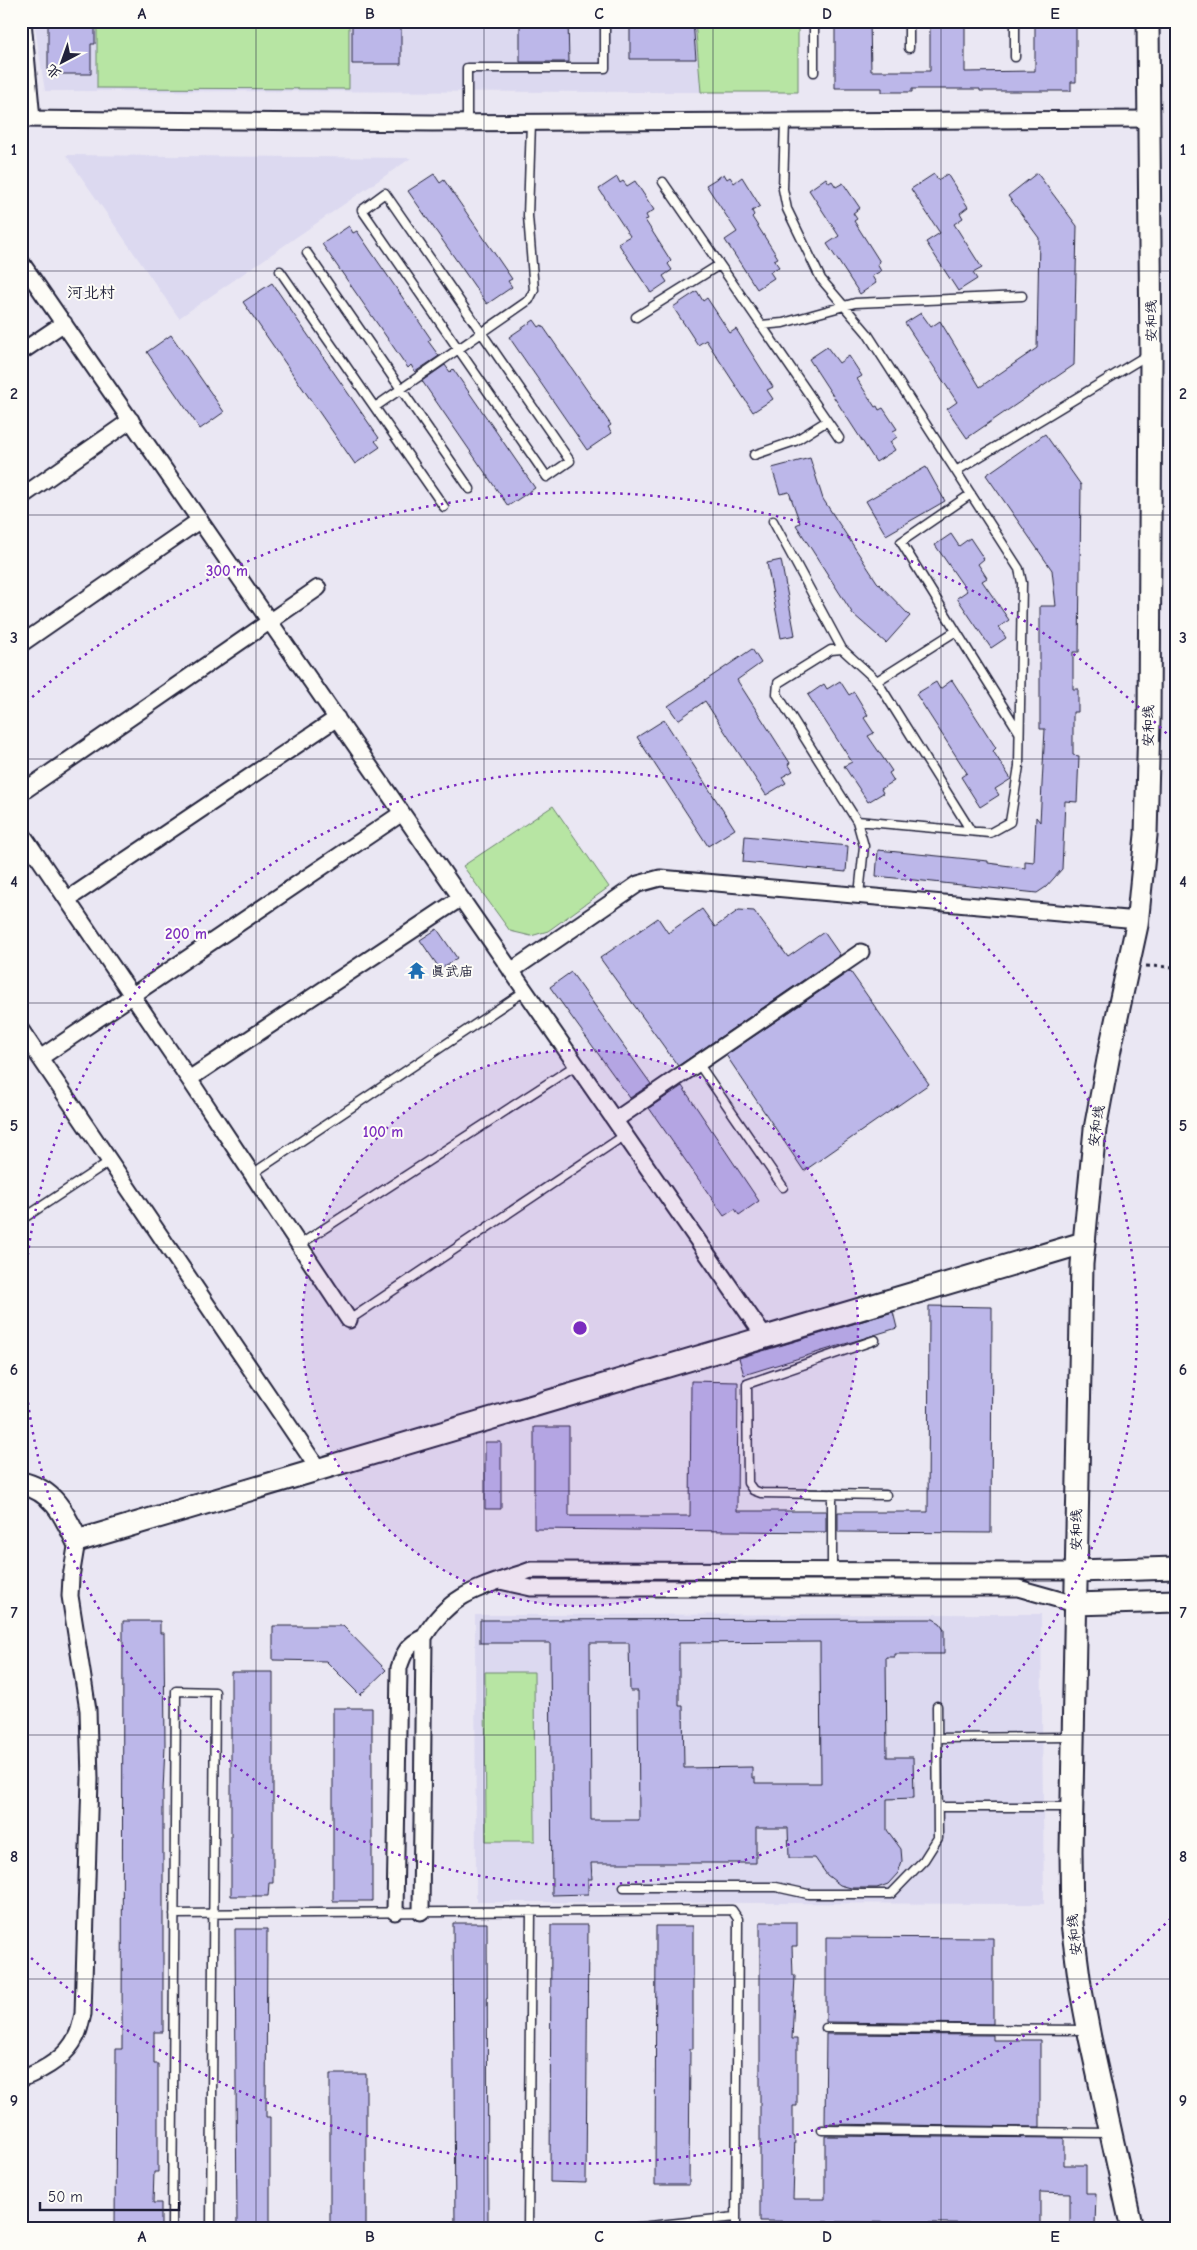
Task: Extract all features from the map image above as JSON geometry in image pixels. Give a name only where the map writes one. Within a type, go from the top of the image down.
[{"type":"main road","name":"安和线","points":[[1132,2229],[1088,2030],[1072,1924],[1072,1807],[1083,1243],[1095,1129],[1138,920],[1146,835],[1149,721],[1151,352],[1148,21]]},
{"type":"main road","points":[[21,1483],[51,1496],[64,1515],[77,1541],[766,1339],[1083,1243]]},
{"type":"main road","points":[[1076,1571],[1176,1568]]},
{"type":"main road","points":[[1075,1604],[1176,1602]]},
{"type":"street","points":[[24,21],[27,119],[467,123],[1149,119]]},
{"type":"street","points":[[21,262],[766,1339]]},
{"type":"street","points":[[21,352],[64,323]]},
{"type":"street","points":[[21,497],[131,420]]},
{"type":"street","points":[[21,644],[200,520]]},
{"type":"street","points":[[21,793],[318,588]]},
{"type":"street","points":[[68,899],[337,718]]},
{"type":"street","points":[[40,1058],[402,813]]},
{"type":"street","points":[[21,832],[189,1079],[349,1320]]},
{"type":"street","points":[[511,971],[638,884],[660,878],[1138,920]]},
{"type":"street","points":[[189,1079],[461,898]]},
{"type":"street","points":[[615,1120],[861,952]]},
{"type":"street","points":[[21,1030],[319,1470]]},
{"type":"street","points":[[21,2079],[41,2071],[68,2049],[76,2037],[83,2014],[90,1779],[88,1710],[70,1596],[77,1541]]},
{"type":"street","points":[[421,1912],[424,1637],[435,1618],[475,1588],[531,1570],[1076,1571]]},
{"type":"street","points":[[500,1581],[531,1588],[1018,1588],[1075,1604]]},
{"type":"street","points":[[395,1912],[399,1668],[403,1654],[411,1643],[424,1637]]},
{"type":"lane","points":[[467,123],[467,68],[605,68],[605,21]]},
{"type":"lane","points":[[814,21],[814,72]]},
{"type":"lane","points":[[909,21],[909,48]]},
{"type":"lane","points":[[1015,21],[1015,58]]},
{"type":"lane","points":[[785,121],[783,189],[787,209],[821,278],[867,333],[1019,569],[1020,576],[1019,766],[1010,822],[990,833],[857,821]]},
{"type":"lane","points":[[375,407],[529,300],[534,290],[528,216],[531,122]]},
{"type":"lane","points":[[662,182],[838,438]]},
{"type":"lane","points":[[385,194],[570,461],[547,477],[458,349],[362,210],[385,194]]},
{"type":"lane","points":[[307,253],[470,489]]},
{"type":"lane","points":[[636,317],[720,265]]},
{"type":"lane","points":[[280,271],[444,507]]},
{"type":"lane","points":[[761,325],[783,323],[855,303],[1022,296]]},
{"type":"lane","points":[[956,471],[1151,352]]},
{"type":"lane","points":[[754,455],[795,441],[826,421]]},
{"type":"lane","points":[[971,494],[900,542],[1020,732]]},
{"type":"lane","points":[[773,521],[842,649],[877,681],[971,831]]},
{"type":"lane","points":[[877,681],[956,631]]},
{"type":"lane","points":[[842,649],[831,650],[778,683],[777,694],[857,821],[864,846],[859,896]]},
{"type":"lane","points":[[252,1174],[525,991]]},
{"type":"lane","points":[[698,1063],[783,1187]]},
{"type":"lane","points":[[300,1245],[576,1064]]},
{"type":"lane","points":[[349,1320],[625,1135]]},
{"type":"lane","points":[[21,1220],[110,1161]]},
{"type":"lane","points":[[875,1340],[747,1384],[748,1483],[753,1490],[761,1493],[886,1496]]},
{"type":"lane","points":[[832,1494],[832,1570]]},
{"type":"lane","points":[[172,2229],[176,1691],[215,1692],[211,2229]]},
{"type":"lane","points":[[624,1887],[776,1887],[808,1894],[891,1894],[924,1860],[938,1838],[937,1706]]},
{"type":"lane","points":[[937,1738],[1073,1737]]},
{"type":"lane","points":[[938,1807],[1072,1807]]},
{"type":"lane","points":[[174,1914],[732,1910],[738,1919],[736,2229]]},
{"type":"lane","points":[[528,2229],[531,1912]]},
{"type":"lane","points":[[826,2028],[1088,2030]]},
{"type":"lane","points":[[822,2130],[1112,2133]]},
{"type":"lane","points":[[621,2229],[736,2216]]},
{"type":"path","points":[[1128,965],[1176,967]]},
{"type":"shaded area","points":[[34,21],[695,21],[701,92],[45,91]]},
{"type":"shaded area","points":[[66,155],[411,158],[179,318]]},
{"type":"shaded area","points":[[1041,1614],[1044,1904],[476,1902],[475,1615]]},
{"type":"green space","points":[[97,21],[349,21],[349,89],[97,88]]},
{"type":"green space","points":[[695,21],[798,21],[798,92],[701,92]]},
{"type":"green space","points":[[553,806],[609,887],[548,931],[531,936],[510,931],[463,866]]},
{"type":"green space","points":[[485,1672],[534,1672],[535,1841],[486,1841]]},
{"type":"water","points":[[1176,245],[1176,523],[1171,381]]},
{"type":"building","points":[[48,21],[95,21],[95,44],[91,44],[91,74],[48,74]]},
{"type":"building","points":[[352,21],[401,21],[401,64],[352,64]]},
{"type":"building","points":[[520,21],[568,21],[569,62],[520,62]]},
{"type":"building","points":[[630,21],[693,21],[696,59],[630,59]]},
{"type":"building","points":[[835,21],[870,21],[871,71],[930,71],[930,21],[965,21],[965,72],[1035,71],[1035,21],[1076,21],[1076,82],[1071,82],[1071,91],[912,89],[912,92],[882,92],[882,88],[835,88]]},
{"type":"building","points":[[1037,173],[1077,226],[1074,365],[967,438],[947,409],[957,402],[905,323],[921,313],[931,327],[940,321],[980,387],[1037,348],[1039,238],[1008,196]]},
{"type":"building","points":[[434,174],[440,183],[444,180],[512,279],[508,281],[512,287],[487,304],[408,191]]},
{"type":"building","points":[[724,174],[727,179],[730,177],[734,183],[742,177],[760,206],[752,211],[754,215],[752,217],[778,258],[774,260],[779,267],[770,272],[774,278],[757,289],[725,240],[737,232],[706,185]]},
{"type":"building","points":[[934,174],[938,180],[947,174],[968,207],[960,213],[963,218],[954,224],[982,268],[973,273],[977,279],[958,291],[926,242],[940,233],[911,189]]},
{"type":"building","points":[[617,177],[620,183],[623,181],[627,186],[635,181],[654,210],[646,215],[648,219],[645,220],[671,261],[668,264],[672,270],[663,276],[667,282],[651,293],[618,243],[630,236],[599,189]]},
{"type":"building","points":[[826,178],[829,183],[832,181],[836,187],[843,183],[860,208],[853,213],[857,219],[854,221],[880,262],[877,264],[881,271],[872,276],[876,283],[860,294],[827,244],[839,236],[809,190]]},
{"type":"building","points":[[349,226],[353,233],[357,231],[431,339],[428,341],[439,356],[415,372],[411,365],[408,368],[322,244]]},
{"type":"building","points":[[272,283],[379,438],[375,441],[380,447],[355,464],[243,302]]},
{"type":"building","points":[[697,291],[703,301],[707,298],[730,333],[736,329],[773,387],[767,390],[773,399],[753,412],[706,340],[698,345],[673,307]]},
{"type":"building","points":[[534,320],[539,327],[542,325],[611,425],[608,427],[612,433],[587,450],[509,337]]},
{"type":"building","points":[[171,335],[224,412],[200,429],[147,352]]},
{"type":"building","points":[[827,347],[839,363],[849,356],[862,376],[857,379],[875,407],[877,406],[879,410],[883,408],[897,429],[893,431],[897,437],[890,442],[895,450],[876,462],[809,359]]},
{"type":"building","points":[[445,365],[450,372],[453,369],[535,488],[508,506],[422,381]]},
{"type":"building","points":[[1045,434],[1081,485],[1079,652],[1073,652],[1073,689],[1078,689],[1078,712],[1073,712],[1073,755],[1079,756],[1077,802],[1065,801],[1062,869],[1046,887],[1037,893],[876,876],[878,850],[988,861],[988,863],[1025,868],[1025,861],[1034,862],[1036,817],[1040,822],[1045,729],[1040,729],[1040,606],[1056,606],[1052,570],[986,475]]},
{"type":"building","points":[[810,458],[823,499],[877,582],[910,616],[886,643],[853,614],[796,525],[800,523],[789,492],[780,494],[772,468]]},
{"type":"building","points":[[926,467],[945,501],[886,535],[866,501]]},
{"type":"building","points":[[951,534],[959,546],[970,538],[984,559],[978,564],[987,578],[982,581],[1009,620],[999,627],[1006,638],[991,648],[957,598],[967,591],[935,545]]},
{"type":"building","points":[[781,560],[795,635],[781,638],[767,563]]},
{"type":"building","points":[[752,649],[761,663],[737,680],[790,763],[788,764],[793,771],[782,777],[786,783],[766,795],[705,701],[678,720],[668,706]]},
{"type":"building","points":[[952,680],[996,748],[993,751],[1011,779],[995,789],[999,795],[980,807],[961,777],[967,773],[916,694],[936,682],[940,689]]},
{"type":"building","points":[[840,681],[849,695],[854,692],[868,715],[864,718],[874,733],[868,736],[892,771],[889,773],[894,781],[881,789],[883,793],[868,802],[844,766],[852,762],[808,695],[824,684],[827,689]]},
{"type":"building","points":[[664,720],[735,829],[708,846],[637,737]]},
{"type":"building","points":[[745,836],[848,846],[846,872],[743,862]]},
{"type":"building","points":[[702,909],[715,927],[739,910],[754,911],[788,957],[824,932],[840,955],[678,1066],[600,958],[658,918],[668,933]]},
{"type":"building","points":[[437,929],[457,958],[440,969],[420,940]]},
{"type":"building","points":[[850,971],[929,1084],[804,1171],[726,1055]]},
{"type":"building","points":[[571,972],[651,1084],[630,1098],[550,987]]},
{"type":"building","points":[[682,1086],[759,1201],[739,1215],[735,1209],[724,1216],[649,1108]]},
{"type":"building","points":[[929,1306],[992,1307],[991,1533],[838,1532],[838,1512],[928,1512]]},
{"type":"building","points":[[893,1312],[897,1328],[744,1375],[739,1358]]},
{"type":"building","points":[[691,1381],[738,1382],[737,1511],[826,1511],[826,1532],[534,1529],[534,1427],[569,1427],[569,1516],[690,1516]]},
{"type":"building","points":[[485,1442],[501,1442],[501,1509],[485,1509]]},
{"type":"building","points":[[933,1619],[940,1623],[944,1629],[944,1654],[895,1654],[895,1657],[886,1657],[887,1757],[913,1757],[914,1798],[887,1799],[887,1830],[901,1849],[902,1861],[898,1873],[888,1884],[877,1888],[851,1888],[840,1885],[827,1875],[815,1858],[789,1858],[788,1828],[756,1828],[756,1863],[591,1863],[592,1879],[588,1879],[588,1894],[552,1895],[550,1643],[480,1643],[480,1620]],"holes":[[[820,1642],[821,1783],[755,1783],[755,1778],[752,1778],[752,1767],[684,1768],[683,1706],[679,1706],[679,1643]],[[590,1643],[629,1643],[630,1691],[638,1691],[639,1820],[591,1820]]]},
{"type":"building","points":[[123,1621],[160,1621],[160,1633],[164,1633],[163,2032],[154,2032],[154,2064],[158,2064],[158,2172],[154,2172],[153,2203],[161,2203],[161,2229],[115,2229],[116,2049],[122,2049]]},
{"type":"building","points":[[273,1626],[343,1626],[386,1670],[360,1695],[326,1661],[273,1660]]},
{"type":"building","points":[[231,1672],[273,1672],[273,1883],[269,1883],[268,1896],[231,1896]]},
{"type":"building","points":[[333,1708],[372,1708],[372,1901],[333,1901]]},
{"type":"building","points":[[760,1922],[797,1922],[797,1946],[792,1946],[793,1976],[795,1976],[792,2039],[797,2039],[797,2106],[793,2106],[793,2136],[795,2137],[793,2199],[825,2199],[825,2136],[1064,2138],[1064,2165],[1086,2165],[1086,2193],[1096,2193],[1095,2226],[1070,2226],[1070,2193],[1040,2192],[1040,2224],[760,2221]]},
{"type":"building","points":[[453,1923],[487,1923],[488,2229],[455,2229]]},
{"type":"building","points":[[551,1925],[588,1925],[586,2183],[550,2182]]},
{"type":"building","points":[[656,1926],[693,1926],[693,2049],[690,2049],[689,2185],[655,2185]]},
{"type":"building","points":[[235,1929],[267,1929],[266,2117],[270,2117],[270,2229],[237,2229]]},
{"type":"building","points":[[826,1937],[993,1938],[993,2024],[826,2022]]},
{"type":"building","points":[[826,2034],[993,2035],[993,2040],[1040,2040],[1040,2127],[825,2124]]},
{"type":"building","points":[[330,2074],[366,2074],[366,2229],[330,2229]]},
{"type":"place","name":"真武庙","points":[[417,971]]},
{"type":"district","name":"河北村","points":[[91,292]]}]
